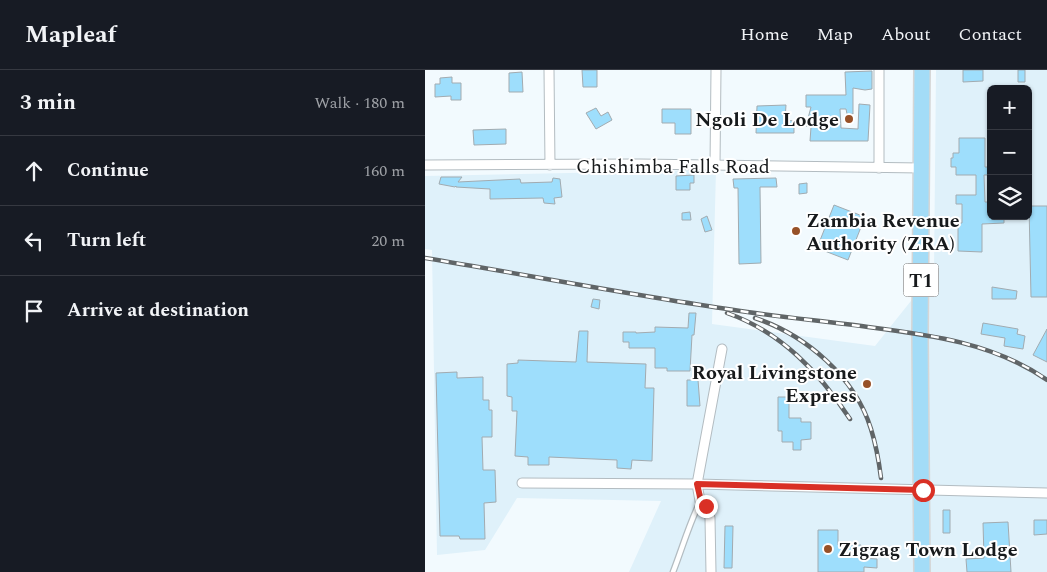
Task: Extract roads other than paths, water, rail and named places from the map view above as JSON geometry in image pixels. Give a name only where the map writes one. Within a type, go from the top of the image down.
[{"type":"highway","name":"T1","points":[[921,70],[920,334],[923,490],[922,572]]},
{"type":"street","points":[[549,70],[550,165]]},
{"type":"street","points":[[715,165],[716,70]]},
{"type":"street","points":[[879,70],[879,168]]},
{"type":"street","name":"Chishimba Falls Road","points":[[425,165],[715,165],[921,168]]},
{"type":"street","points":[[711,572],[710,518],[706,506],[701,501],[697,484],[722,349]]},
{"type":"street","points":[[522,483],[697,484],[1047,493]]},
{"type":"lane","points":[[673,572],[691,520],[701,501]]},
{"type":"railway","points":[[425,258],[695,304],[892,330],[938,338],[984,349],[1006,357],[1027,367],[1047,380]]},
{"type":"railway","points":[[727,313],[747,321],[781,342],[812,370],[850,419]]},
{"type":"railway","points":[[755,318],[792,335],[810,347],[841,376],[864,410],[871,429],[881,478]]},
{"type":"place","name":"Ngoli De Lodge","points":[[849,119]]},
{"type":"place","name":"Zambia Revenue Authority (ZRA)","points":[[796,231]]},
{"type":"place","name":"Royal Livingstone Express","points":[[867,384]]},
{"type":"place","name":"Zigzag Town Lodge","points":[[828,549]]}]
